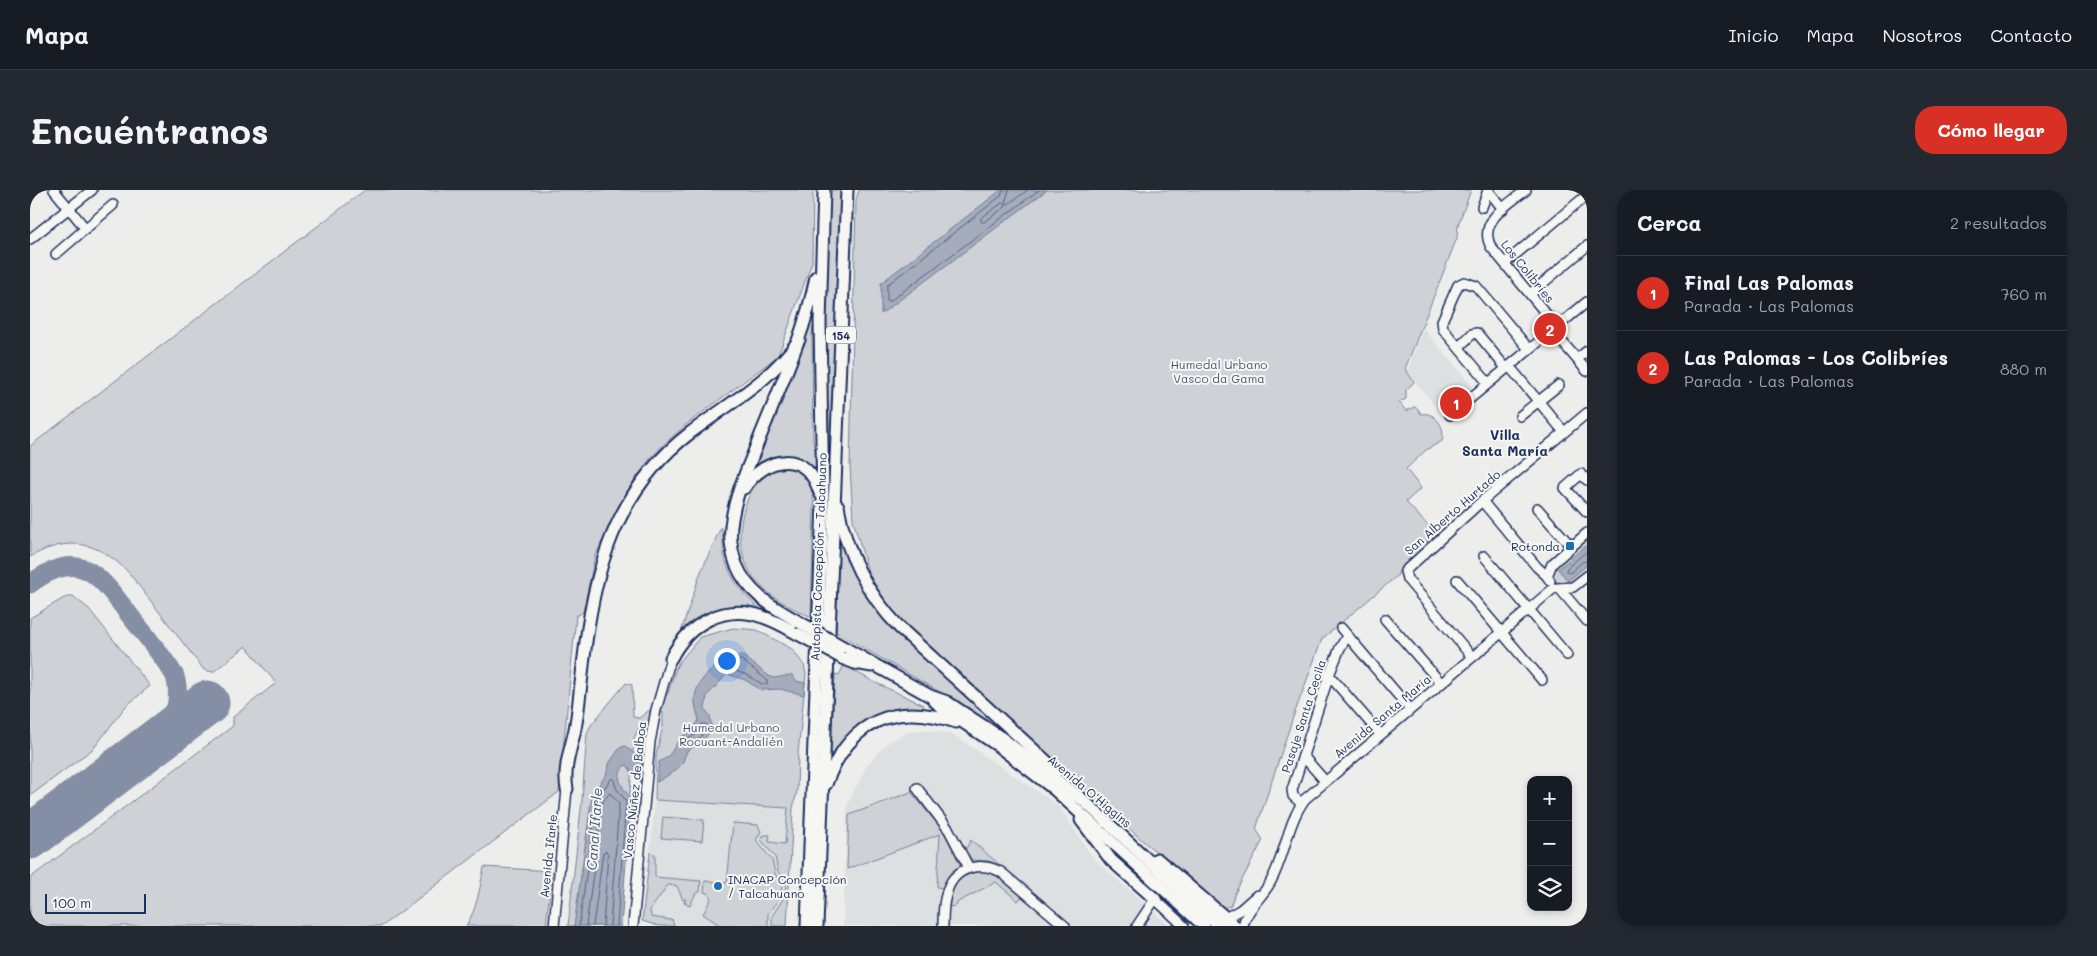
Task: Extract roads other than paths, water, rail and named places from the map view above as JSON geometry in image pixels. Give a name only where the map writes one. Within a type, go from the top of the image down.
[{"type":"main road","name":"Autopista Concepción - Talcahuano","points":[[807,926],[823,503],[820,368],[824,190]]},
{"type":"main road","name":"Autopista Concepción - Talcahuano","points":[[817,926],[847,190]]},
{"type":"main road","points":[[736,503],[799,340],[822,250]]},
{"type":"main road","points":[[567,789],[566,774],[577,720],[592,601],[599,568],[617,524],[638,488],[665,455],[690,433],[774,370],[799,340]]},
{"type":"main road","points":[[736,503],[746,485],[756,473],[770,464],[780,461],[796,464],[808,472],[818,486],[823,503]]},
{"type":"main road","points":[[835,480],[841,519],[852,556],[867,587],[882,608],[900,628],[1068,782],[1083,800]]},
{"type":"main road","name":"Avenida O'Higgins","points":[[736,503],[732,518],[732,551],[740,572],[758,596],[843,652],[878,667],[930,696],[947,702],[977,720],[1083,800],[1128,841],[1167,867],[1222,922],[1235,926]]},
{"type":"main road","points":[[671,658],[683,639],[706,620],[724,614],[742,612],[759,615],[798,634],[843,652]]},
{"type":"main road","name":"Avenida O'Higgins","points":[[930,696],[942,708],[1018,761],[1068,802],[1204,926]]},
{"type":"main road","points":[[822,798],[829,776],[843,751],[862,731],[878,721],[903,714],[920,713],[935,715],[975,730]]},
{"type":"main road","points":[[1068,802],[1107,855],[1155,899]]},
{"type":"street","points":[[54,190],[86,229]]},
{"type":"street","points":[[31,236],[92,190]]},
{"type":"street","points":[[1488,190],[1503,209],[1526,190]]},
{"type":"street","points":[[1482,207],[1488,190]]},
{"type":"street","points":[[1505,263],[1587,195]]},
{"type":"street","points":[[56,254],[113,206]]},
{"type":"street","name":"Los Colibríes","points":[[1503,209],[1492,218],[1487,229],[1489,244],[1530,294],[1587,371]]},
{"type":"street","points":[[1530,294],[1587,246]]},
{"type":"street","points":[[1488,383],[1443,329],[1442,321],[1458,285],[1464,282],[1476,286],[1529,349]]},
{"type":"street","points":[[1450,415],[1529,349],[1586,305]]},
{"type":"street","points":[[1458,346],[1472,334],[1477,333],[1539,401],[1564,432]]},
{"type":"street","points":[[1577,359],[1587,351]]},
{"type":"street","points":[[1520,416],[1559,385]]},
{"type":"street","name":"San Alberto Hurtado","points":[[1472,657],[1407,578],[1405,573],[1408,568],[1482,501],[1587,413]]},
{"type":"street","points":[[1587,480],[1582,474],[1565,488],[1587,512]]},
{"type":"street","points":[[1482,501],[1537,567],[1587,621]]},
{"type":"street","points":[[1538,508],[1571,546]]},
{"type":"street","points":[[1547,576],[1552,564],[1587,533]]},
{"type":"street","points":[[1484,556],[1567,655]]},
{"type":"street","name":"Avenida Santa María","points":[[1243,926],[1247,916],[1274,876],[1301,803],[1529,609],[1557,589],[1573,587],[1587,576]]},
{"type":"street","points":[[1457,580],[1542,680]]},
{"type":"street","points":[[1384,620],[1441,683]]},
{"type":"street","points":[[1341,628],[1410,709]]},
{"type":"street","name":"Pasaje Santa Cecila","points":[[1301,803],[1292,792],[1329,675],[1347,636]]},
{"type":"street","name":"Vasco Núñez de Balboa","points":[[633,926],[650,742],[656,710],[671,658]]},
{"type":"street","points":[[1329,675],[1380,734]]},
{"type":"street","points":[[1303,756],[1325,781]]},
{"type":"street","points":[[917,788],[944,824],[970,868]]},
{"type":"street","name":"Avenida Ifarle","points":[[554,926],[567,789]]},
{"type":"street","points":[[943,926],[947,890],[956,875],[970,868],[985,866],[1001,872],[1065,926]]},
{"type":"street","points":[[1222,922],[1264,891]]},
{"type":"street","points":[[1137,926],[1155,899],[1184,926]]},
{"type":"water","points":[[1001,190],[1047,190],[881,314],[881,283]]},
{"type":"water","points":[[1587,545],[1587,565],[1568,581],[1558,569]]},
{"type":"water","points":[[742,655],[769,676],[774,678],[792,675],[796,681],[805,683],[804,695],[780,689],[761,690],[745,680],[727,674],[707,696],[705,709],[710,716],[712,729],[703,741],[687,751],[682,764],[675,771],[657,782],[659,762],[669,755],[680,739],[699,720],[695,700],[697,689],[701,682],[706,675],[720,664]]},
{"type":"water","name":"Canal Ifarle","points":[[625,746],[636,755],[642,755],[640,775],[636,776],[625,765],[620,774],[620,782],[631,799],[621,926],[574,926],[592,795],[606,775],[610,762],[620,748]]},
{"type":"place","name":"Las Palomas - Los Colibríes","points":[[1550,329]]},
{"type":"place","name":"Final Las Palomas","points":[[1456,403]]},
{"type":"place","name":"Rotonda","points":[[1570,546]]},
{"type":"place","name":"INACAP Concepción / Talcahuano","points":[[718,886]]},
{"type":"district","name":"Villa Santa María","points":[[1505,442]]},
{"type":"park label","name":"Humedal Urbano Vasco da Gama","points":[[1219,371]]},
{"type":"park label","name":"Humedal Urbano Rocuant-Andalién","points":[[731,734]]}]
